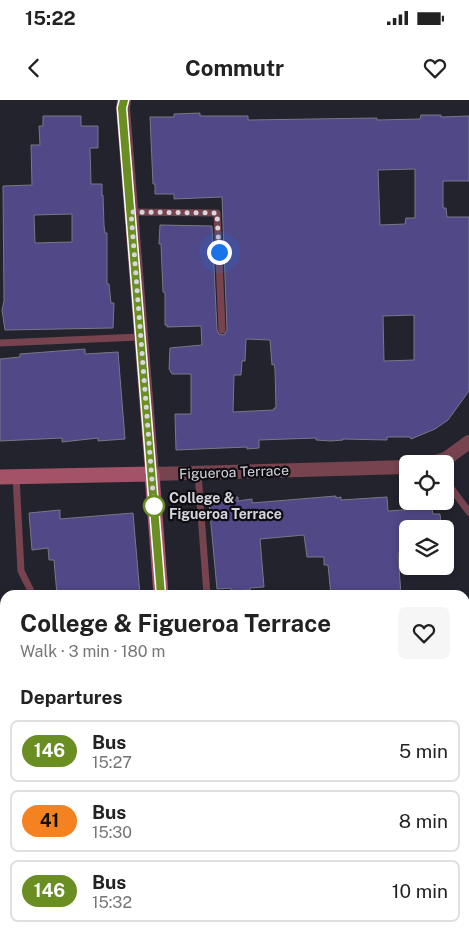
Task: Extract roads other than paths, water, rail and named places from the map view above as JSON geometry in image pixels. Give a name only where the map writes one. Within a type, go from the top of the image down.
[{"type":"street","points":[[124,100],[122,108],[161,590]]},
{"type":"street","points":[[450,455],[469,442]]},
{"type":"street","name":"Figueroa Terrace","points":[[0,477],[198,474],[399,467]]},
{"type":"lane","points":[[131,212],[217,213],[222,330]]},
{"type":"lane","points":[[0,343],[140,337]]},
{"type":"lane","points":[[198,474],[207,590]]},
{"type":"lane","points":[[16,477],[21,571],[30,590]]},
{"type":"lane","points":[[454,492],[469,512]]},
{"type":"place","name":"College & Figueroa Terrace","points":[[154,506]]}]
